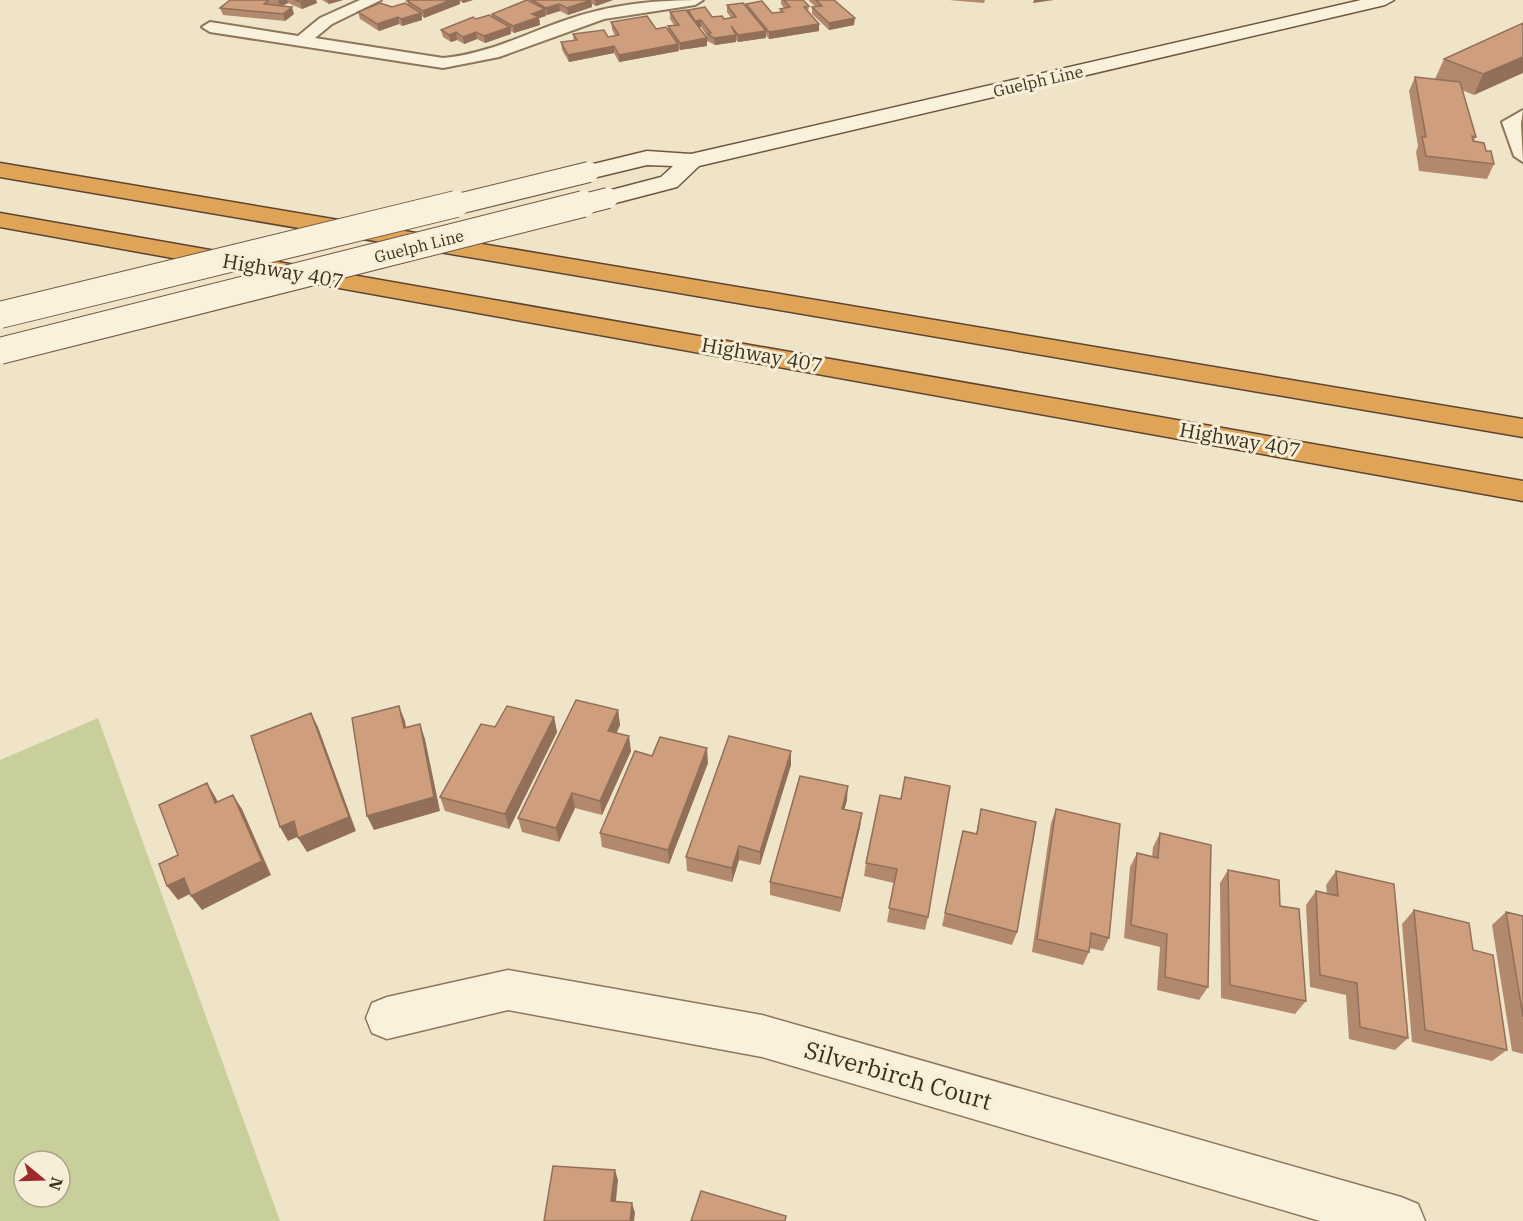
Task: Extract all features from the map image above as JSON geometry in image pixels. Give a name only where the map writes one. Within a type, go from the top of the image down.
[{"type":"highway","points":[[0,170],[1523,428]]},
{"type":"highway","name":"Highway 407","points":[[0,220],[1523,491]]},
{"type":"main road","name":"Guelph Line","points":[[0,315],[647,158],[691,161],[1385,0]]},
{"type":"main road","name":"Guelph Line","points":[[0,351],[669,182],[691,161]]},
{"type":"main road","name":"Silverbirch Court","points":[[387,1017],[508,990],[762,1036],[1384,1219]]},
{"type":"lane","points":[[301,41],[326,21],[373,0]]},
{"type":"lane","points":[[210,27],[443,63],[467,63],[574,23],[638,8],[695,0]]},
{"type":"lane","points":[[1523,115],[1511,122],[1523,156]]},
{"type":"green space","points":[[98,718],[280,1221],[0,1221],[0,760]]},
{"type":"building","points":[[230,0],[269,0],[264,4],[292,7],[283,14],[220,8]]},
{"type":"building","points":[[451,0],[423,11],[407,1]]},
{"type":"building","points":[[527,0],[545,9],[532,14],[539,17],[513,26],[492,14]]},
{"type":"building","points":[[532,0],[591,0],[567,8],[559,4],[546,8]]},
{"type":"building","points":[[784,0],[803,0],[809,6],[804,7],[819,24],[769,32],[746,4],[762,1],[772,13],[783,12],[780,9],[790,7]]},
{"type":"building","points":[[816,0],[834,0],[855,18],[829,23],[812,7],[822,6]]},
{"type":"building","points":[[380,3],[392,7],[405,3],[421,13],[377,24],[358,12]]},
{"type":"building","points":[[743,3],[766,31],[738,35],[731,26],[736,35],[714,38],[707,34],[711,33],[701,20],[695,21],[688,10],[705,7],[712,17],[722,16],[724,19],[736,17],[727,5]]},
{"type":"building","points":[[686,10],[707,38],[680,43],[668,26],[679,25],[670,12]]},
{"type":"building","points":[[489,15],[510,27],[484,36],[476,32],[463,37],[456,32],[449,35],[441,30],[473,17],[476,19]]},
{"type":"building","points":[[647,16],[656,29],[666,27],[678,44],[619,55],[614,46],[568,55],[561,42],[577,40],[573,34],[604,30],[608,37],[619,35],[611,22]]},
{"type":"building","points":[[1523,23],[1523,57],[1483,74],[1444,59]]},
{"type":"building","points":[[1415,77],[1460,82],[1476,137],[1472,136],[1473,141],[1484,143],[1486,151],[1491,151],[1494,164],[1426,156],[1422,137],[1426,137]]},
{"type":"building","points":[[576,700],[618,710],[608,731],[629,736],[600,801],[572,793],[556,828],[518,818]]},
{"type":"building","points":[[399,706],[404,728],[420,724],[434,797],[367,816],[352,718]]},
{"type":"building","points":[[507,706],[554,717],[505,814],[440,797],[481,724],[495,727]]},
{"type":"building","points":[[311,713],[349,817],[298,838],[294,821],[280,827],[251,736]]},
{"type":"building","points":[[729,736],[791,751],[760,852],[739,846],[732,868],[686,857]]},
{"type":"building","points":[[660,737],[707,748],[668,850],[600,833],[635,751],[652,756]]},
{"type":"building","points":[[800,776],[848,786],[842,809],[862,813],[842,898],[770,882]]},
{"type":"building","points":[[905,777],[950,786],[928,917],[889,908],[897,869],[866,863],[880,795],[901,799]]},
{"type":"building","points":[[207,783],[215,803],[233,795],[262,861],[191,896],[184,878],[167,886],[159,864],[178,855],[159,805]]},
{"type":"building","points":[[981,809],[1036,822],[1017,932],[945,913],[963,831],[977,834]]},
{"type":"building","points":[[1056,809],[1120,824],[1109,938],[1091,933],[1089,952],[1037,939]]},
{"type":"building","points":[[1160,833],[1211,845],[1208,987],[1165,977],[1167,934],[1131,925],[1137,853],[1158,858]]},
{"type":"building","points":[[1228,870],[1279,880],[1280,906],[1299,909],[1306,1001],[1230,985]]},
{"type":"building","points":[[1336,871],[1394,884],[1408,1038],[1360,1027],[1357,983],[1320,975],[1316,891],[1338,896]]},
{"type":"building","points":[[1414,910],[1469,923],[1473,950],[1493,955],[1507,1050],[1425,1030]]},
{"type":"building","points":[[1506,912],[1523,916],[1523,1017]]},
{"type":"building","points":[[553,1166],[615,1170],[611,1201],[632,1203],[630,1221],[544,1221]]},
{"type":"building","points":[[701,1191],[786,1216],[785,1221],[691,1221]]}]
